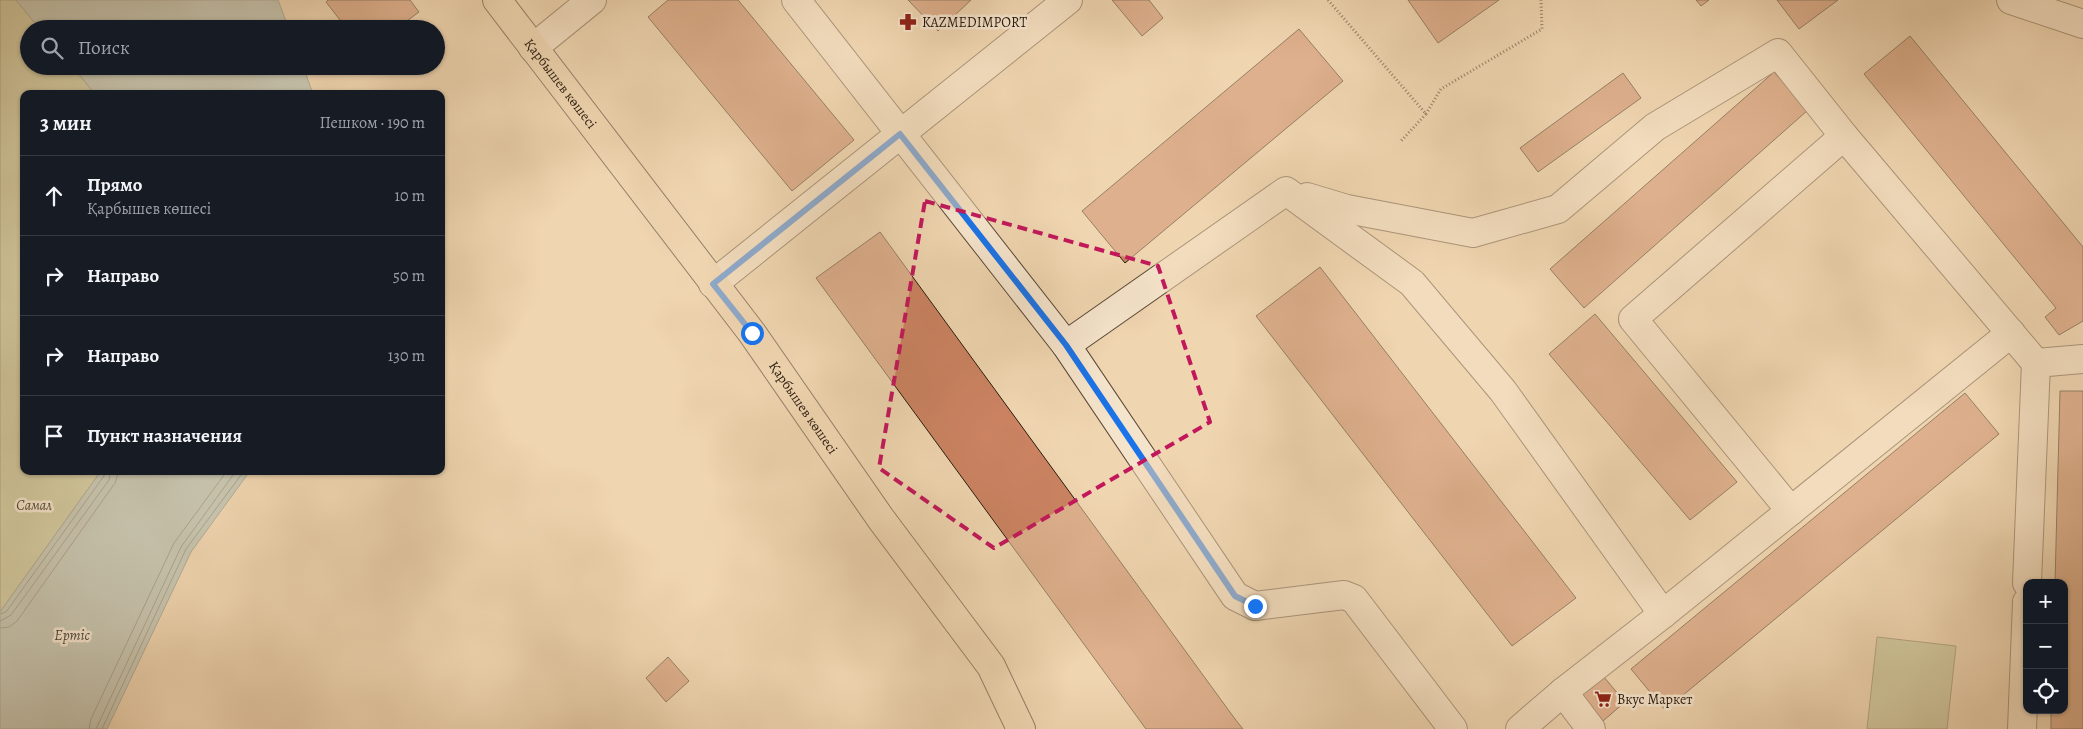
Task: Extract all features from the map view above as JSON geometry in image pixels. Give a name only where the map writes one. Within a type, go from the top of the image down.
[{"type":"main road","name":"Қарбышев көшесі","points":[[497,0],[752,333],[881,519],[991,666],[1022,729]]},
{"type":"street","points":[[533,48],[592,0]]},
{"type":"street","points":[[796,0],[1066,345],[1235,596],[1255,606],[1344,595],[1354,599],[1453,729]]},
{"type":"street","points":[[713,284],[1068,0]]},
{"type":"street","points":[[2011,0],[2083,24]]},
{"type":"street","points":[[1286,190],[1348,209],[1472,233],[1558,209],[1655,127],[1778,53],[1844,136],[2036,363],[2028,579]]},
{"type":"street","points":[[1791,511],[1634,319],[1844,136]]},
{"type":"street","points":[[1066,345],[1286,190]]},
{"type":"street","points":[[1286,190],[1412,283],[1503,391],[1663,614]]},
{"type":"street","points":[[1520,729],[1563,692],[1663,614],[2011,333]]},
{"type":"street","points":[[2036,363],[2083,359]]},
{"type":"street","points":[[2022,729],[2026,624]]},
{"type":"street","points":[[1563,692],[1591,729]]},
{"type":"path","points":[[1328,0],[1426,114]]},
{"type":"path","points":[[1401,141],[1426,114],[1441,89],[1542,29],[1541,0]]},
{"type":"highlighted area","points":[[925,201],[1158,266],[1210,422],[994,548],[879,468]]},
{"type":"green space","name":"Самал","points":[[0,0],[16,0],[33,20],[20,20],[20,75],[79,75],[92,90],[20,90],[20,475],[98,475],[0,612]]},
{"type":"green space","points":[[1877,637],[1956,646],[1947,729],[1867,729]]},
{"type":"water","points":[[16,0],[278,0],[286,20],[33,20]]},
{"type":"water","points":[[79,75],[306,75],[312,90],[92,90]]},
{"type":"water","name":"Ертіс","points":[[98,475],[247,475],[191,552],[107,729],[0,729],[0,612]]},
{"type":"building","points":[[328,0],[410,0],[419,12],[408,20],[340,20],[326,2]]},
{"type":"building","points":[[668,0],[738,0],[854,140],[792,191],[648,17]]},
{"type":"building","points":[[908,0],[971,0],[938,31]]},
{"type":"building","points":[[1112,0],[1149,0],[1163,18],[1142,36]]},
{"type":"building","points":[[1408,0],[1499,0],[1438,43]]},
{"type":"building","points":[[1696,0],[1709,0],[1701,6]]},
{"type":"building","points":[[1777,0],[1838,0],[1799,29]]},
{"type":"building","points":[[1299,29],[1343,81],[1125,263],[1082,211]]},
{"type":"building","points":[[1910,36],[2083,247],[2083,321],[2059,335],[2045,317],[2056,308],[1864,74]]},
{"type":"building","points":[[1774,72],[1808,110],[1584,308],[1550,269]]},
{"type":"building","points":[[1623,73],[1641,98],[1538,172],[1520,148]]},
{"type":"building","points":[[880,232],[1243,729],[1146,729],[816,278]]},
{"type":"building","points":[[1320,267],[1576,598],[1512,646],[1256,316]]},
{"type":"building","points":[[1595,314],[1737,482],[1690,520],[1549,354]]},
{"type":"building","points":[[2060,391],[2083,391],[2083,729],[2051,729],[2051,714],[2068,714],[2068,579],[2055,579]]},
{"type":"building","points":[[1965,393],[1999,434],[1665,710],[1631,669]]},
{"type":"building","points":[[668,657],[689,681],[666,702],[646,678]]},
{"type":"building","name":"Вкус Маркет","points":[[1603,676],[1625,702],[1603,721],[1581,695]]},
{"type":"place","name":"KAZMEDIMPORT","points":[[908,22]]},
{"type":"place","name":"Вкус Маркет","points":[[1603,699]]},
{"type":"route","points":[[752,333],[713,284],[900,134],[1066,345],[1235,596],[1255,606]]}]
